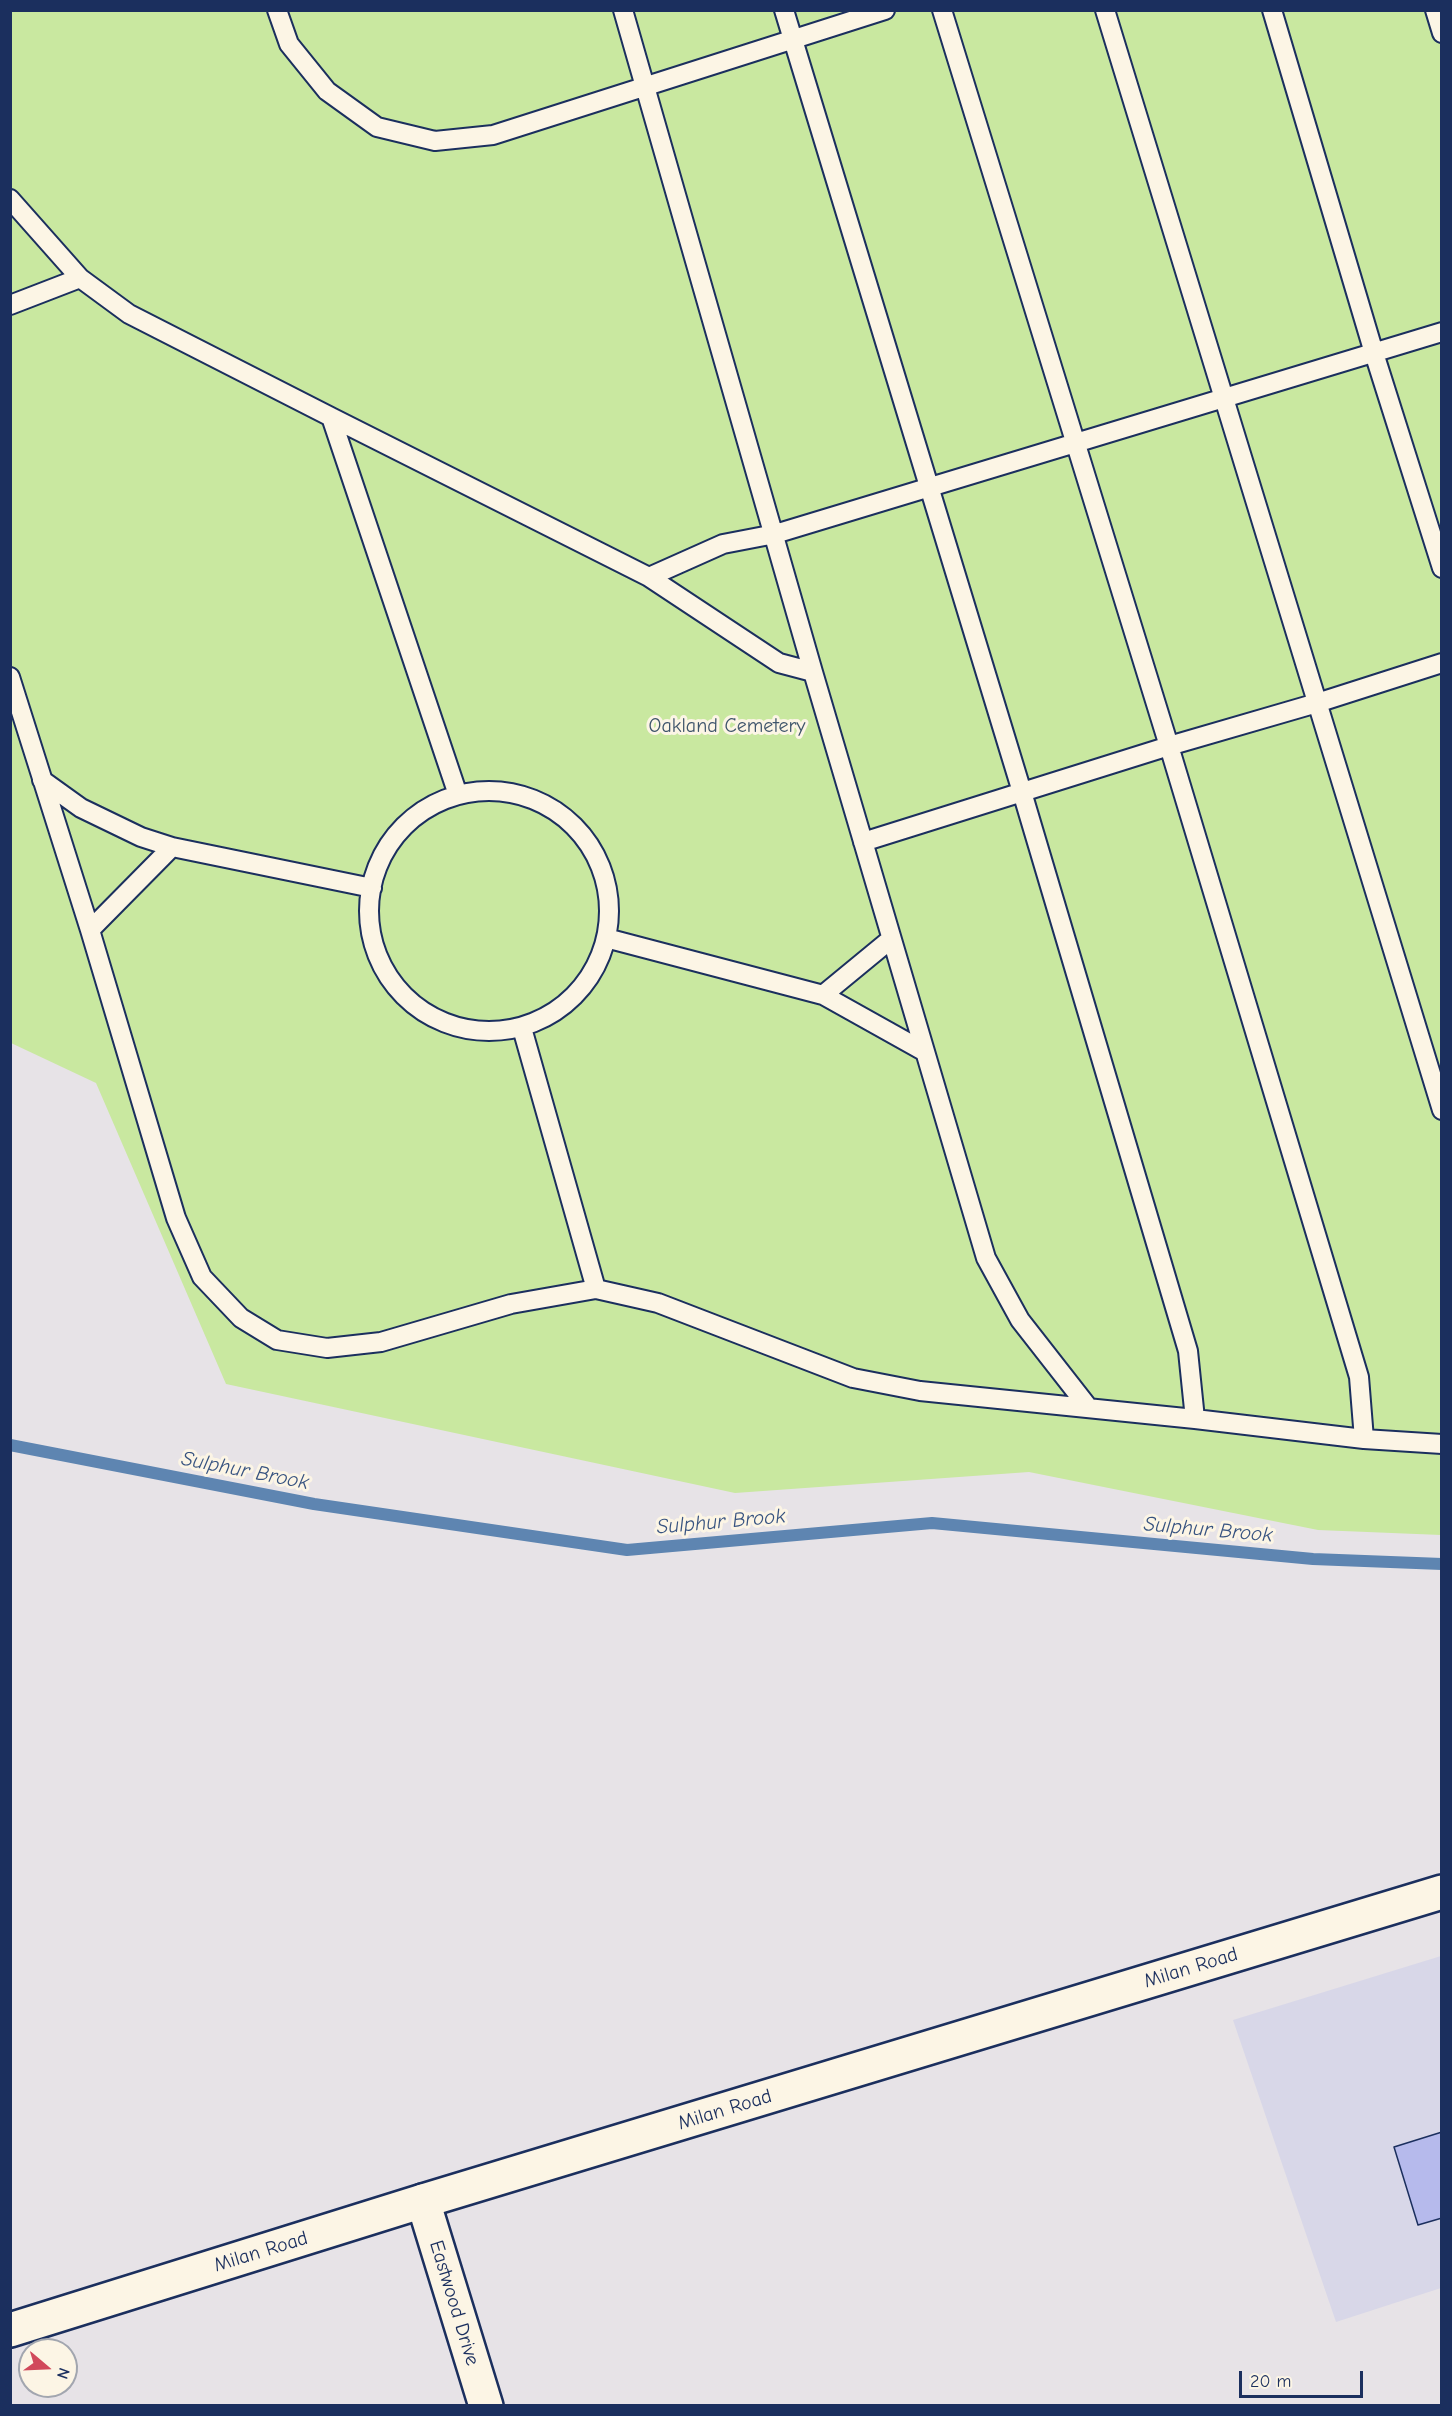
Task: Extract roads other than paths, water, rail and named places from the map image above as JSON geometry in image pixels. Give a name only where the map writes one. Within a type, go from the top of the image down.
[{"type":"main road","name":"Milan Road","points":[[12,2324],[1442,1892]]},
{"type":"main road","name":"Eastwood Drive","points":[[423,2201],[486,2406]]},
{"type":"lane","points":[[277,10],[289,44],[327,91],[378,127],[435,141],[494,135],[885,10]]},
{"type":"lane","points":[[623,10],[813,672],[986,1258],[1020,1320],[1088,1407]]},
{"type":"lane","points":[[784,10],[1022,792],[1188,1351],[1195,1419]]},
{"type":"lane","points":[[942,10],[1169,746],[1359,1377],[1364,1439]]},
{"type":"lane","points":[[1105,10],[1442,1110]]},
{"type":"lane","points":[[1272,10],[1374,353],[1442,568]]},
{"type":"lane","points":[[1435,10],[1442,33]]},
{"type":"lane","points":[[10,199],[80,278],[129,314],[649,577],[779,663],[813,672]]},
{"type":"lane","points":[[10,305],[80,278]]},
{"type":"lane","points":[[649,577],[723,544],[775,534],[1442,332]]},
{"type":"lane","points":[[331,417],[458,795]]},
{"type":"lane","points":[[863,842],[1442,663]]},
{"type":"lane","points":[[10,677],[90,930],[176,1218],[202,1277],[241,1318],[277,1340],[327,1348],[381,1342],[511,1304],[596,1289],[658,1303],[853,1378],[920,1391],[1088,1407],[1364,1439],[1442,1444]]},
{"type":"lane","points":[[42,780],[81,808],[141,837],[172,848],[372,888]]},
{"type":"lane","points":[[473,791],[512,792],[548,805],[579,830],[601,864],[610,903],[606,944],[588,981],[559,1010],[522,1028],[482,1032],[442,1023],[408,1000],[384,970],[371,933],[370,894],[372,888],[382,857],[404,825],[436,802],[473,791]]},
{"type":"lane","points":[[90,930],[172,848]]},
{"type":"lane","points":[[606,938],[823,995],[925,1052]]},
{"type":"lane","points":[[823,995],[891,939]]},
{"type":"lane","points":[[522,1028],[596,1289]]},
{"type":"waterway","name":"Sulphur Brook","points":[[10,1445],[314,1504],[627,1550],[932,1523],[1313,1559],[1442,1564]]},
{"type":"park label","name":"Oakland Cemetery","points":[[727,726]]}]
